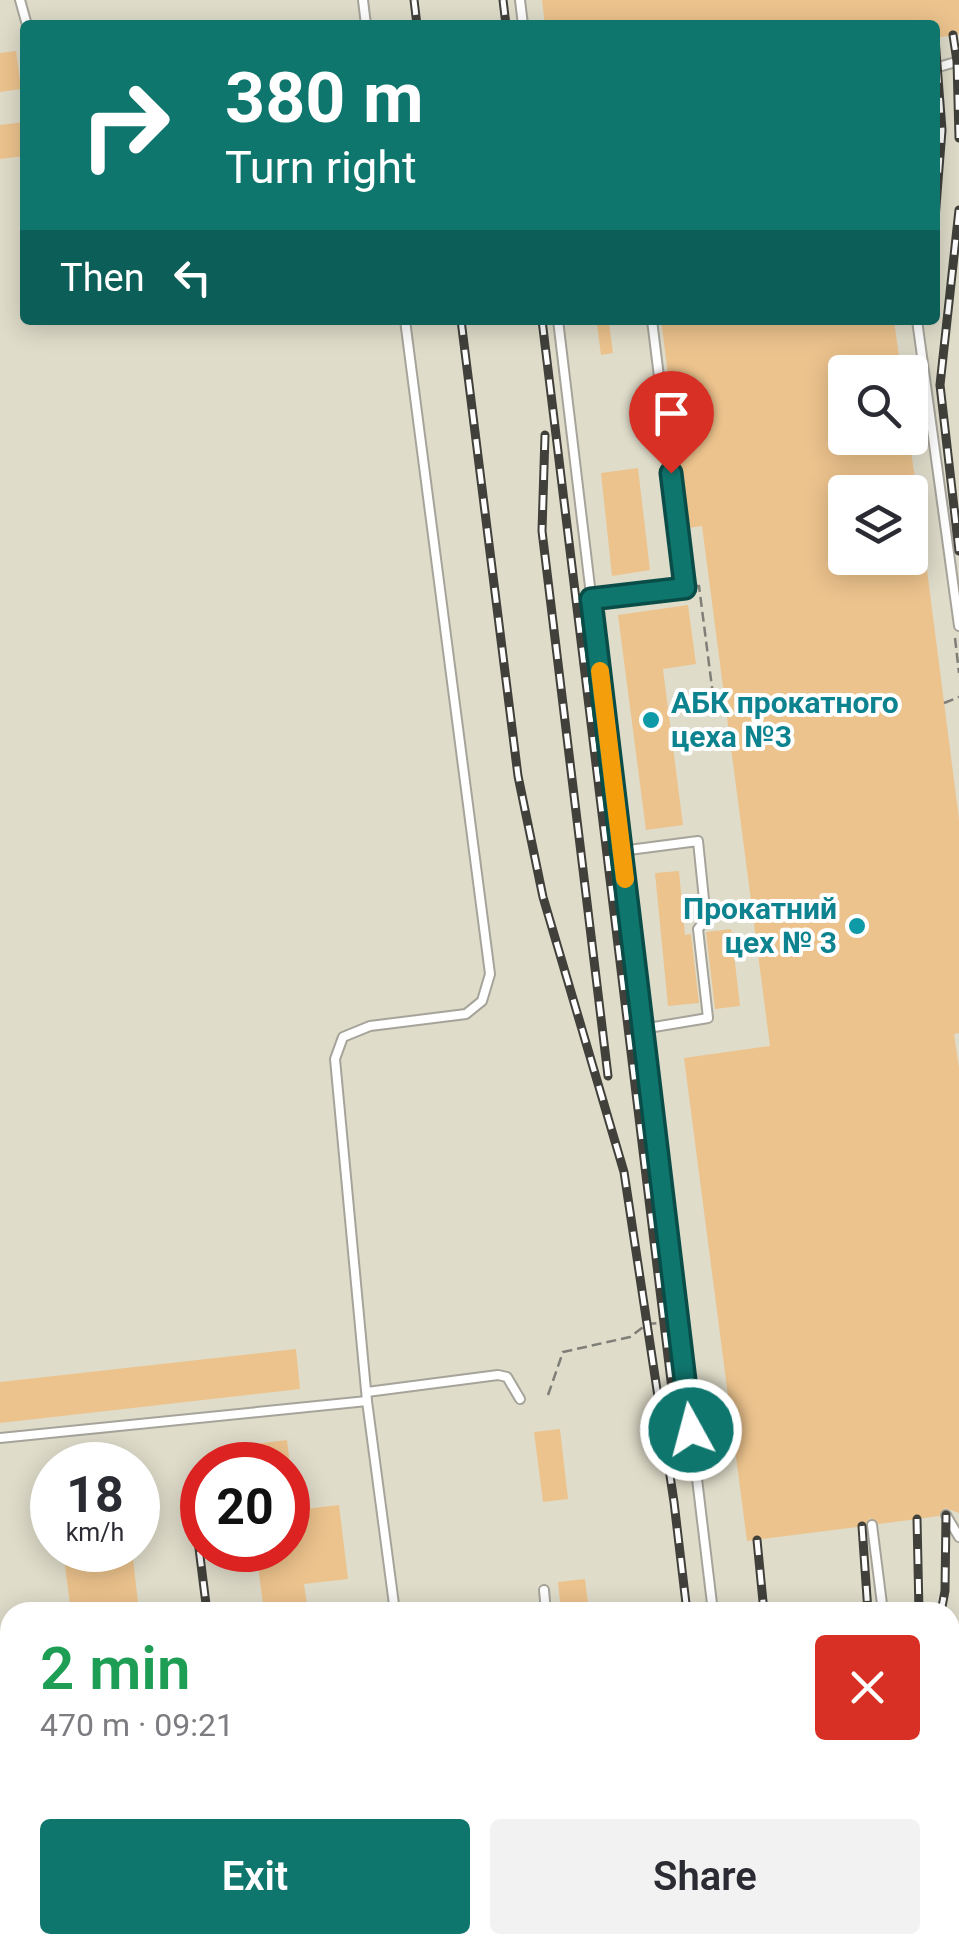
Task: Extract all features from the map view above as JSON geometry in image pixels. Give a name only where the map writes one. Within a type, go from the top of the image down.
[{"type":"lane","points":[[393,1602],[367,1396],[335,1059],[342,1037],[370,1026],[466,1014],[482,1001],[490,974],[406,325]]},
{"type":"lane","points":[[559,325],[712,1602]]},
{"type":"lane","points":[[591,599],[685,588],[653,325]]},
{"type":"lane","points":[[918,325],[959,626]]},
{"type":"lane","points":[[621,851],[698,841],[706,919],[698,929],[708,1018],[642,1029]]},
{"type":"lane","points":[[0,1438],[367,1396],[498,1375],[508,1377],[520,1399]]},
{"type":"lane","points":[[946,1515],[959,1537]]},
{"type":"lane","points":[[872,1525],[882,1602]]},
{"type":"lane","points":[[544,1590],[545,1602]]},
{"type":"path","points":[[685,588],[698,586],[714,703],[725,701]]},
{"type":"path","points":[[959,635],[954,636],[959,673]]},
{"type":"path","points":[[944,703],[959,697]]},
{"type":"path","points":[[548,1395],[563,1352],[630,1337],[647,1324],[678,1320]]},
{"type":"shaded area","points":[[0,0],[959,0],[959,1602],[0,1602]]},
{"type":"building","points":[[542,0],[959,0],[959,34],[940,37],[940,20],[544,20]]},
{"type":"building","points":[[16,51],[20,89],[0,92],[0,53]]},
{"type":"building","points":[[20,123],[20,157],[0,159],[0,125]]},
{"type":"building","points":[[597,325],[609,325],[613,353],[601,355]]},
{"type":"building","name":"Прокатний цех № 3","points":[[662,325],[895,325],[899,355],[828,355],[828,455],[912,455],[914,475],[828,475],[828,575],[928,575],[959,819],[959,1033],[954,1034],[959,1068],[959,1513],[945,1508],[939,1516],[879,1524],[870,1518],[865,1526],[747,1541],[684,1058],[770,1046],[702,526],[688,528]]},
{"type":"building","points":[[638,468],[650,570],[612,576],[601,473]]},
{"type":"building","name":"АБК прокатного цеха №3","points":[[688,605],[696,664],[663,669],[683,825],[646,830],[618,615]]},
{"type":"building","points":[[679,871],[685,935],[691,934],[699,1003],[668,1006],[655,873]]},
{"type":"building","points":[[731,929],[740,1006],[715,1009],[706,932]]},
{"type":"building","points":[[296,1349],[300,1389],[0,1423],[0,1382]]},
{"type":"building","points":[[560,1429],[568,1499],[543,1502],[534,1432]]},
{"type":"building","points":[[339,1505],[348,1579],[304,1584],[307,1602],[263,1602],[259,1572],[310,1572],[310,1508]]},
{"type":"building","points":[[66,1572],[134,1572],[138,1602],[70,1602]]},
{"type":"building","points":[[585,1579],[588,1602],[560,1602],[558,1582]]},
{"type":"railway","points":[[414,0],[416,20]]},
{"type":"railway","points":[[503,0],[505,20]]},
{"type":"railway","points":[[953,35],[959,138]]},
{"type":"railway","points":[[940,104],[940,155]]},
{"type":"railway","points":[[959,210],[940,385],[959,551]]},
{"type":"railway","points":[[462,325],[518,776],[543,897],[624,1172],[686,1602]]},
{"type":"railway","points":[[543,325],[676,1422]]},
{"type":"railway","points":[[545,435],[542,531],[608,1076]]},
{"type":"railway","points":[[943,1602],[946,1515]]},
{"type":"railway","points":[[917,1519],[919,1602]]},
{"type":"railway","points":[[862,1526],[867,1602]]},
{"type":"railway","points":[[757,1540],[763,1602]]},
{"type":"railway","points":[[202,1572],[206,1602]]},
{"type":"slow traffic","points":[[600,671],[625,879]]},
{"type":"place","name":"АБК прокатного цеха №3","points":[[651,720]]},
{"type":"place","name":"Прокатний цех № 3","points":[[857,926]]},
{"type":"route","points":[[671,473],[685,588],[591,599],[691,1430]]}]
